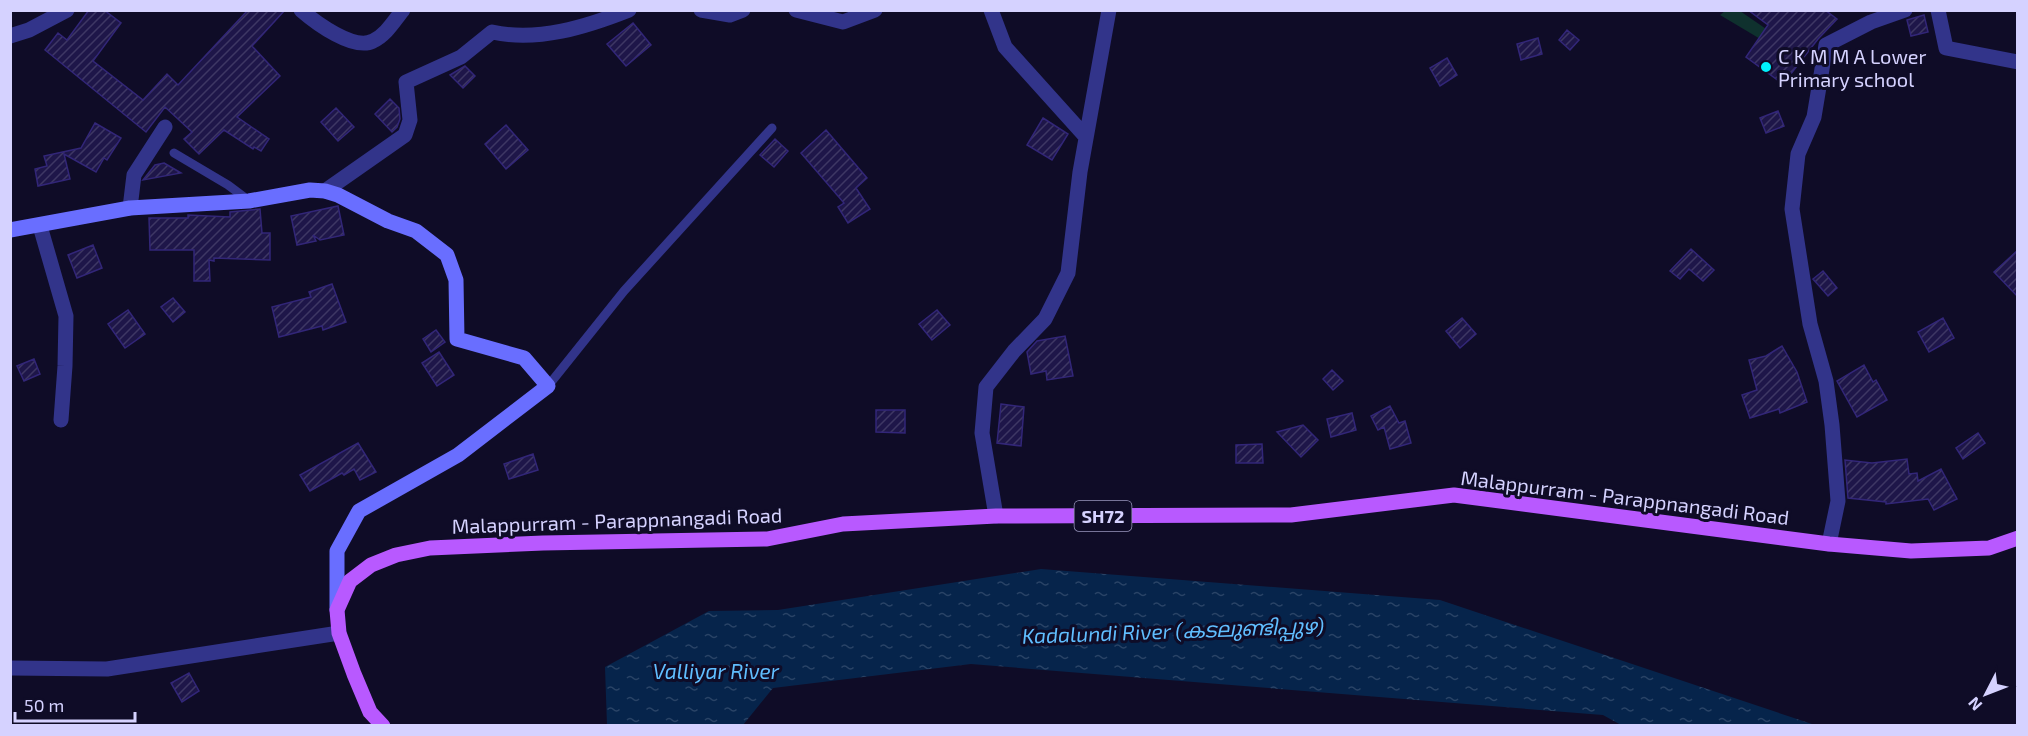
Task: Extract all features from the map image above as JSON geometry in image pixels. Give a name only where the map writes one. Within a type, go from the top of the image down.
[{"type":"main road","points":[[10,230],[130,208],[249,201],[310,190],[338,195],[388,221],[416,231],[447,255],[456,280],[456,339],[524,358],[548,386],[458,455],[359,511],[337,551],[337,610]]},
{"type":"main road","name":"Malappurram - Parappnangadi Road","points":[[383,726],[370,712],[354,675],[339,633],[337,610],[350,581],[371,565],[396,555],[430,548],[543,543],[767,539],[843,524],[996,516],[1291,515],[1454,495],[1829,544],[1911,551],[1989,548],[2018,538]]},
{"type":"street","points":[[10,36],[29,30],[67,10]]},
{"type":"street","points":[[301,10],[315,22],[354,43],[372,42],[385,32],[403,10]]},
{"type":"street","points":[[325,191],[405,135],[410,120],[406,82],[461,57],[492,32],[510,36],[539,36],[608,19],[629,10]]},
{"type":"street","points":[[701,10],[730,15],[743,10]]},
{"type":"street","points":[[796,10],[843,22],[875,10]]},
{"type":"street","points":[[991,10],[1005,47],[1086,137]]},
{"type":"street","points":[[996,516],[982,433],[986,387],[1014,351],[1045,319],[1068,273],[1080,172],[1109,10]]},
{"type":"street","points":[[1938,10],[1946,48],[2018,62]]},
{"type":"street","points":[[1829,544],[1838,501],[1832,425],[1826,381],[1810,324],[1792,209],[1798,154],[1814,117],[1826,45],[1892,12]]},
{"type":"street","points":[[130,208],[134,175],[165,128]]},
{"type":"street","points":[[40,226],[66,316],[66,366],[61,420]]},
{"type":"street","points":[[10,668],[107,669],[339,633]]},
{"type":"lane","points":[[548,386],[624,291],[772,128]]},
{"type":"lane","points":[[174,153],[228,185],[249,201]]},
{"type":"green space","points":[[1725,11],[1740,11],[1788,44],[1782,52],[1720,15]]},
{"type":"water","name":"Valliyar River","points":[[1041,569],[1440,600],[1815,725],[1621,725],[1603,715],[971,664],[773,688],[743,725],[607,725],[605,667],[709,611],[778,610]]},
{"type":"building","points":[[89,10],[104,10],[121,23],[93,61],[143,100],[167,74],[178,85],[248,10],[285,10],[252,46],[280,76],[237,117],[269,139],[261,151],[254,147],[253,149],[224,130],[199,154],[184,139],[192,132],[165,107],[146,132],[45,50],[58,33],[67,40]]},
{"type":"building","points":[[1748,10],[1825,10],[1837,19],[1818,39],[1783,84],[1746,57],[1768,25]]},
{"type":"building","points":[[1924,15],[1928,32],[1911,36],[1907,20]]},
{"type":"building","points":[[633,23],[651,45],[626,66],[607,44]]},
{"type":"building","points":[[1567,30],[1579,40],[1570,50],[1559,40]]},
{"type":"building","points":[[1538,38],[1542,54],[1521,60],[1517,44]]},
{"type":"building","points":[[1447,58],[1457,75],[1440,86],[1430,68]]},
{"type":"building","points":[[465,66],[475,76],[463,88],[450,75]]},
{"type":"building","points":[[390,99],[399,108],[400,119],[392,132],[375,114]]},
{"type":"building","points":[[336,108],[354,127],[338,141],[321,122]]},
{"type":"building","points":[[1778,111],[1784,126],[1766,133],[1760,118]]},
{"type":"building","points":[[1043,118],[1068,134],[1052,160],[1027,145]]},
{"type":"building","points":[[95,123],[121,138],[107,160],[104,158],[96,172],[64,154],[70,179],[38,186],[35,169],[47,166],[44,156],[81,148]]},
{"type":"building","points":[[506,125],[528,150],[506,169],[485,144]]},
{"type":"building","points":[[826,130],[867,178],[856,188],[870,209],[848,223],[838,207],[844,203],[801,153]]},
{"type":"building","points":[[775,139],[788,151],[774,167],[760,155]]},
{"type":"building","points":[[164,163],[181,173],[143,180],[155,165]]},
{"type":"building","points":[[338,206],[344,235],[320,240],[313,235],[316,241],[297,245],[291,216]]},
{"type":"building","points":[[260,209],[262,233],[270,233],[270,260],[214,258],[214,261],[209,260],[210,281],[194,281],[194,250],[150,250],[149,218],[188,218],[188,215],[230,217],[230,212]]},
{"type":"building","points":[[93,245],[102,268],[77,278],[68,255]]},
{"type":"building","points":[[1691,249],[1714,270],[1703,281],[1689,269],[1680,279],[1670,271]]},
{"type":"building","points":[[2018,250],[2018,297],[1994,272]]},
{"type":"building","points":[[1823,271],[1837,288],[1828,296],[1813,279]]},
{"type":"building","points":[[332,284],[346,322],[323,330],[322,326],[279,337],[272,307],[311,297],[309,292]]},
{"type":"building","points":[[173,298],[185,312],[173,322],[161,307]]},
{"type":"building","points":[[128,310],[145,334],[125,348],[108,324]]},
{"type":"building","points":[[937,310],[950,325],[932,340],[919,324]]},
{"type":"building","points":[[1462,318],[1476,334],[1460,348],[1446,331]]},
{"type":"building","points":[[1943,318],[1954,338],[1929,352],[1918,332]]},
{"type":"building","points":[[436,330],[445,342],[431,352],[423,339]]},
{"type":"building","points":[[1065,336],[1073,376],[1047,380],[1046,371],[1031,374],[1027,352],[1037,341]]},
{"type":"building","points":[[1782,346],[1797,372],[1807,402],[1780,413],[1779,409],[1750,418],[1742,395],[1757,390],[1749,360],[1766,356]]},
{"type":"building","points":[[439,352],[454,375],[437,386],[422,363]]},
{"type":"building","points":[[34,359],[40,374],[24,381],[17,366]]},
{"type":"building","points":[[1864,365],[1873,382],[1876,380],[1887,400],[1857,417],[1837,381]]},
{"type":"building","points":[[1332,370],[1343,381],[1333,390],[1323,379]]},
{"type":"building","points":[[1001,404],[1024,407],[1021,446],[997,443]]},
{"type":"building","points":[[1390,406],[1399,423],[1405,421],[1411,443],[1390,449],[1384,427],[1378,430],[1371,416]]},
{"type":"building","points":[[876,410],[905,410],[905,433],[876,432]]},
{"type":"building","points":[[1352,413],[1356,430],[1331,437],[1327,419]]},
{"type":"building","points":[[1303,425],[1318,440],[1301,457],[1277,432]]},
{"type":"building","points":[[1978,433],[1985,443],[1963,459],[1956,448]]},
{"type":"building","points":[[358,443],[376,472],[360,480],[354,469],[310,491],[300,475]]},
{"type":"building","points":[[1262,444],[1263,463],[1236,463],[1236,445]]},
{"type":"building","points":[[533,454],[538,470],[509,479],[504,464]]},
{"type":"building","points":[[1907,459],[1909,474],[1917,473],[1918,481],[1941,469],[1957,499],[1934,510],[1928,499],[1886,504],[1886,502],[1848,498],[1845,460],[1872,463]]},
{"type":"building","points":[[189,673],[199,691],[182,702],[171,683]]},
{"type":"place","name":"C K M M A Lower Primary school","points":[[1766,67]]},
{"type":"water label","name":"Kadalundi River (കടലുണ്ടിപ്പുഴ)","points":[[1173,630]]}]
